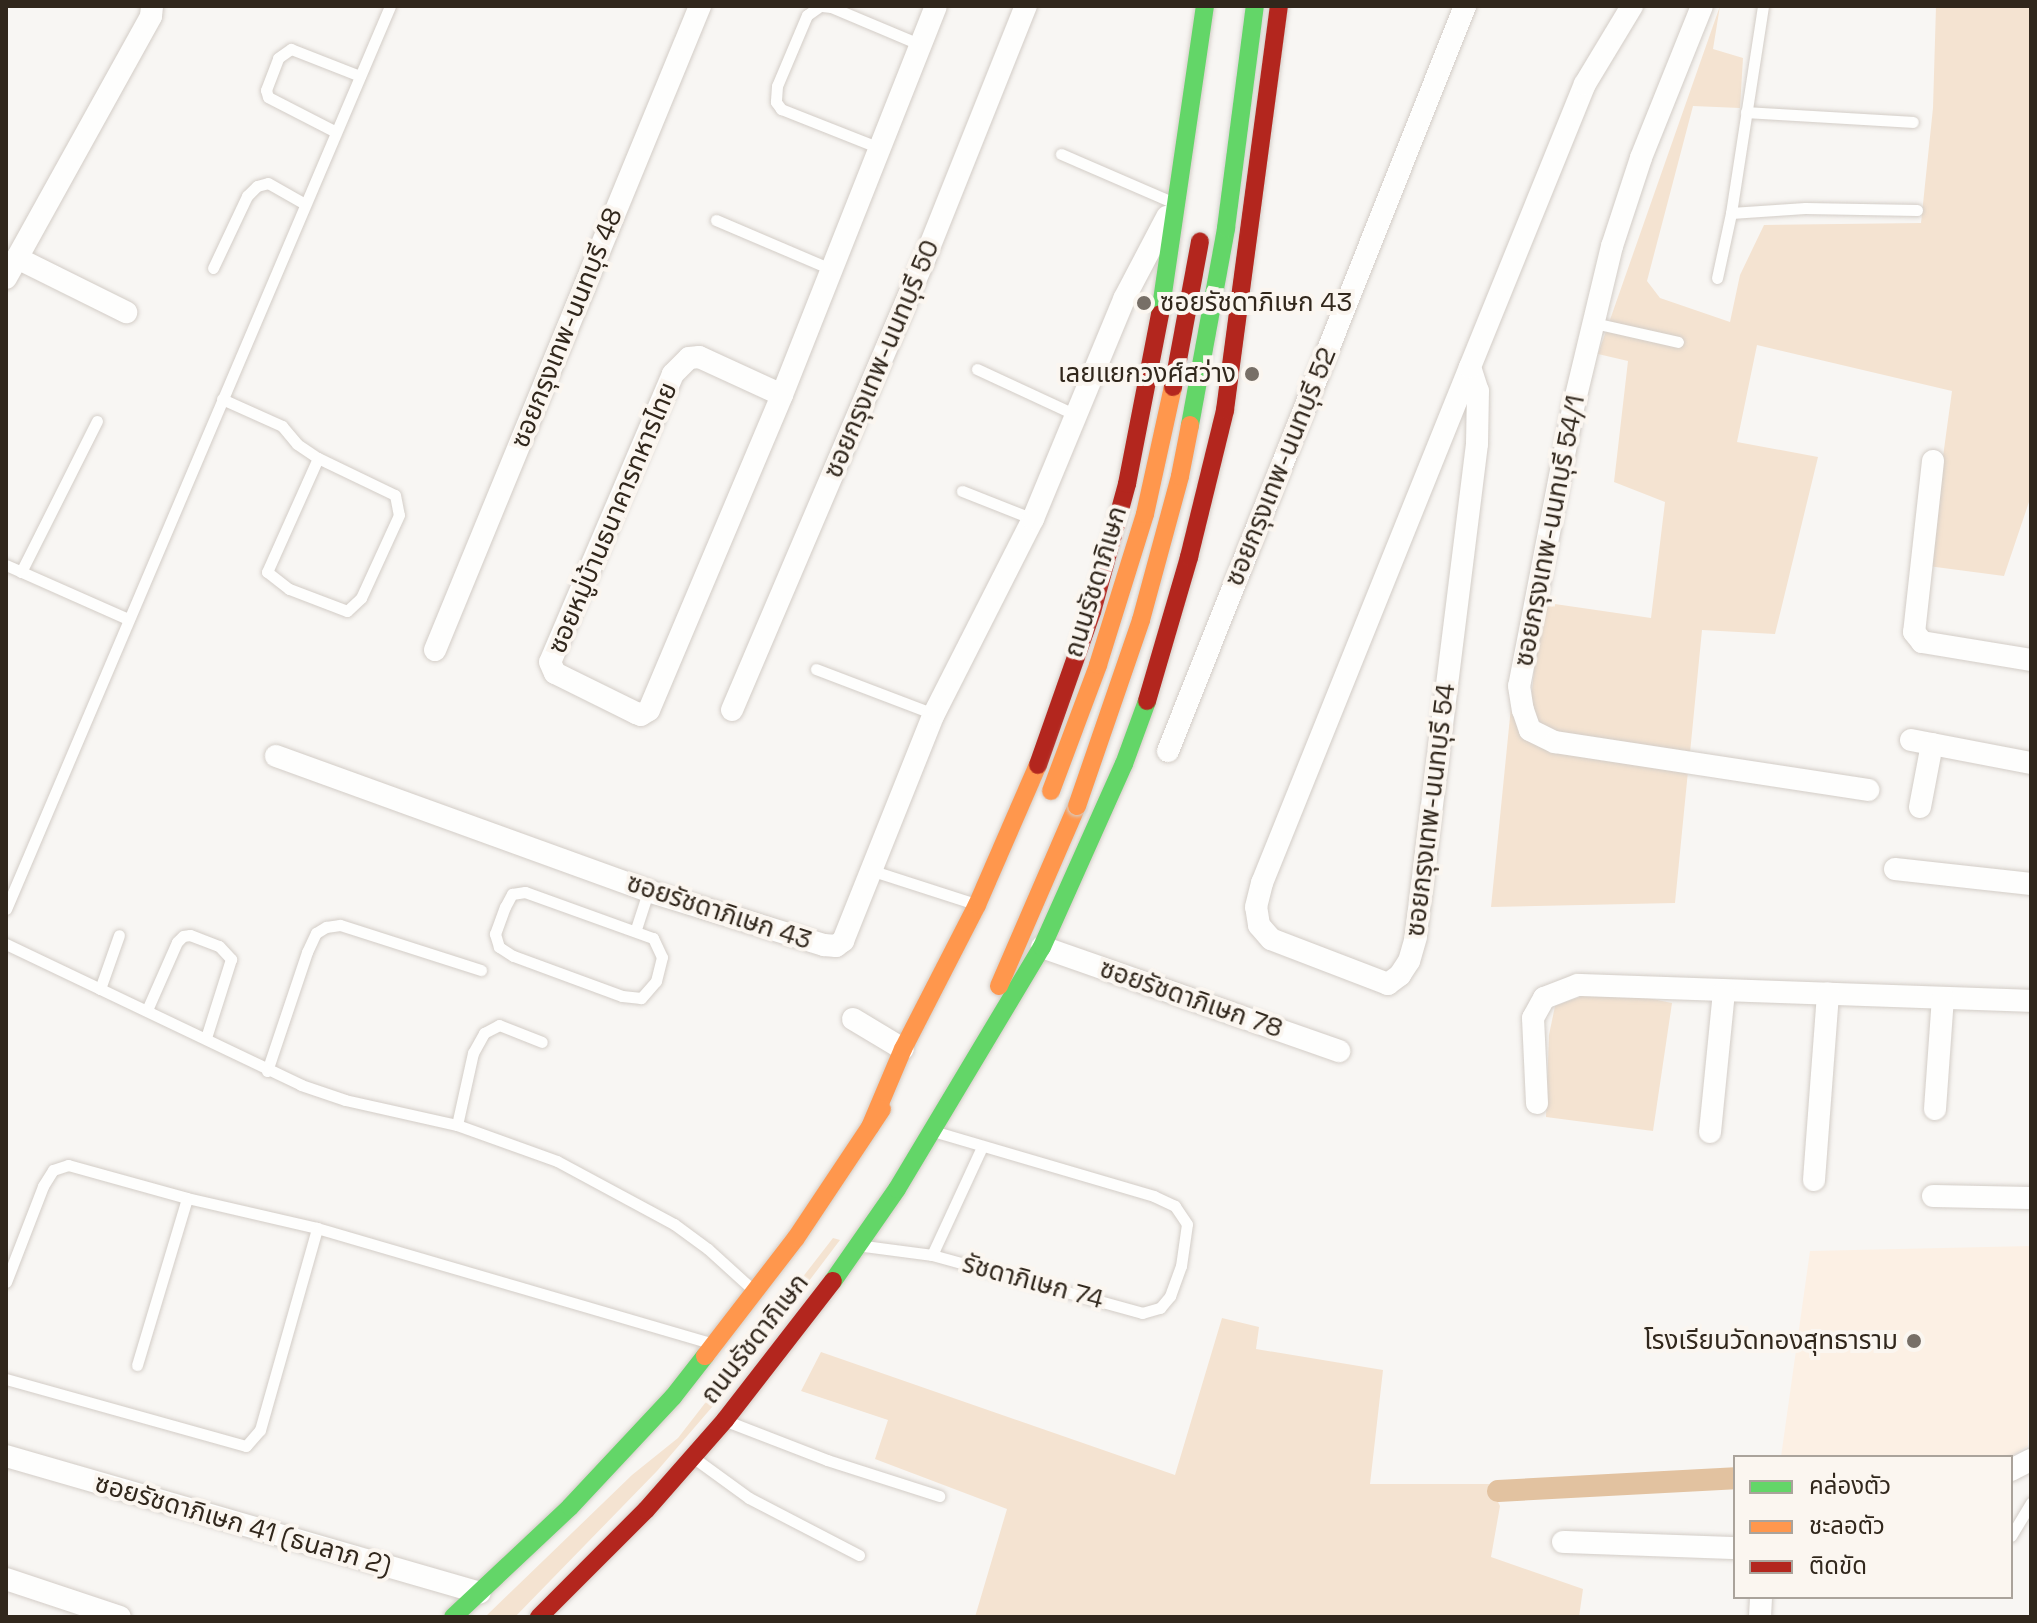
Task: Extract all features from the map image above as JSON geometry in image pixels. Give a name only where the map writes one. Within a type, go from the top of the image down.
[{"type":"main road","name":"ถนนรัชดาภิเษก","points":[[870,1127],[903,1049],[977,905],[1028,792],[1070,679],[1109,554],[1142,420],[1205,6]]},
{"type":"main road","name":"ถนนรัชดาภิเษก","points":[[973,1061],[998,988],[1077,806],[1141,620],[1180,476],[1224,243],[1255,6]]},
{"type":"main road","name":"ถนนรัชดาภิเษก","points":[[548,1615],[693,1458],[801,1325],[858,1245],[932,1131],[1042,947],[1124,764],[1160,660],[1225,410],[1279,6]]},
{"type":"main road","points":[[1220,167],[1235,170],[1244,180],[1251,218]]},
{"type":"main road","points":[[1177,203],[1196,176]]},
{"type":"main road","name":"ถนนรัชดาภิเษก","points":[[1048,798],[1098,665],[1145,514],[1179,360],[1204,221]]},
{"type":"main road","name":"ถนนรัชดาภิเษก","points":[[453,1617],[626,1449],[716,1344],[756,1292],[870,1127],[936,1025]]},
{"type":"street","points":[[126,312],[11,268],[151,16],[152,6]]},
{"type":"street","name":"ซอยกรุงเทพ-นนทบุรี 48","points":[[435,650],[700,6]]},
{"type":"street","name":"ซอยหมู่บ้านธนาคารทหารไทย","points":[[782,395],[699,357],[689,358],[673,374],[550,662],[555,673],[641,715],[649,710],[782,395],[877,147],[936,6]]},
{"type":"street","name":"ซอยกรุงเทพ-นนทบุรี 50","points":[[732,710],[923,263],[1026,6]]},
{"type":"street","name":"ซอยกรุงเทพ-นนทบุรี 52","points":[[1168,751],[1465,6]]},
{"type":"street","name":"ซอยกรุงเทพ-นนทบุรี 54","points":[[1470,367],[1478,391],[1477,444],[1416,937],[1409,961],[1400,975],[1388,984],[1271,939],[1259,925],[1256,907],[1262,883],[1470,367],[1585,84],[1632,6]]},
{"type":"street","name":"ซอยกรุงเทพ-นนทบุรี 54/1","points":[[1702,6],[1641,158],[1612,246],[1519,686],[1530,730],[1555,742],[1868,790]]},
{"type":"street","name":"ซอยรัชดาภิเษก 43","points":[[276,756],[648,891],[824,945],[836,946],[843,941],[873,871],[934,714],[1033,519],[1124,299],[1177,203]]},
{"type":"street","points":[[1933,461],[1914,632],[1922,642],[2031,660]]},
{"type":"street","points":[[1920,807],[1921,742],[2031,763]]},
{"type":"street","points":[[1895,869],[2031,884]]},
{"type":"street","name":"ซอยรัชดาภิเษก 78","points":[[1042,947],[1339,1051]]},
{"type":"street","points":[[1537,1103],[1533,1018],[1544,998],[1578,985],[2031,1001]]},
{"type":"street","points":[[1710,1132],[1724,992]]},
{"type":"street","points":[[1814,1180],[1828,994]]},
{"type":"street","points":[[1935,1109],[1943,998]]},
{"type":"street","points":[[853,1019],[903,1049]]},
{"type":"street","points":[[1933,1196],[2031,1198]]},
{"type":"street","name":"ซอยรัชดาภิเษก 41 (ธนลาภ 2)","points":[[6,1456],[480,1593]]},
{"type":"street","points":[[2013,1469],[2031,1460]]},
{"type":"street","points":[[1563,1542],[1733,1548]]},
{"type":"street","points":[[6,1579],[120,1617]]},
{"type":"lane","points":[[6,909],[390,6]]},
{"type":"lane","points":[[877,147],[781,109],[776,102],[777,86],[807,15],[821,6],[919,44]]},
{"type":"lane","points":[[1717,278],[1731,213],[1763,6]]},
{"type":"lane","points":[[336,132],[268,97],[266,90],[278,58],[291,49],[360,76]]},
{"type":"lane","points":[[1746,112],[1913,122]]},
{"type":"lane","points":[[1061,154],[1177,203]]},
{"type":"lane","points":[[213,268],[247,196],[257,186],[268,183],[305,204]]},
{"type":"lane","points":[[1731,213],[1805,208],[1917,210]]},
{"type":"lane","points":[[716,220],[831,269]]},
{"type":"lane","points":[[1594,323],[1678,342]]},
{"type":"lane","points":[[977,369],[1076,415]]},
{"type":"lane","points":[[222,399],[282,426],[297,444],[318,458],[388,489],[399,502],[399,515],[361,598],[347,611],[289,589],[267,572],[318,458]]},
{"type":"lane","points":[[21,572],[97,421]]},
{"type":"lane","points":[[962,491],[1033,519]]},
{"type":"lane","points":[[6,565],[128,619]]},
{"type":"lane","points":[[816,669],[934,714]]},
{"type":"lane","points":[[873,871],[977,905]]},
{"type":"lane","points":[[636,929],[648,891]]},
{"type":"lane","points":[[525,892],[636,929],[653,938],[662,957],[656,981],[641,998],[622,996],[513,956],[499,947],[495,934],[512,894],[525,892]]},
{"type":"lane","points":[[267,1071],[307,952],[316,933],[326,927],[340,925],[481,970]]},
{"type":"lane","points":[[100,989],[119,935]]},
{"type":"lane","points":[[147,1010],[177,942],[183,936],[190,935],[219,946],[231,959],[206,1038]]},
{"type":"lane","points":[[6,944],[206,1038],[267,1071],[345,1100],[457,1125],[557,1161],[640,1205],[708,1249],[756,1292]]},
{"type":"lane","points":[[457,1125],[473,1053],[484,1033],[499,1025],[542,1042]]},
{"type":"lane","name":"รัชดาภิเษก 74","points":[[858,1245],[932,1255],[1142,1313],[1160,1308],[1170,1296],[1181,1266],[1187,1224],[1175,1206],[1154,1196],[932,1131]]},
{"type":"lane","points":[[932,1255],[982,1147]]},
{"type":"lane","points":[[6,1282],[43,1186],[58,1168],[76,1166],[187,1198],[317,1228],[716,1344]]},
{"type":"lane","points":[[137,1365],[187,1198]]},
{"type":"lane","points":[[6,1379],[246,1446],[260,1430],[317,1228]]},
{"type":"lane","points":[[725,1420],[827,1460],[939,1496]]},
{"type":"lane","points":[[693,1458],[749,1498],[859,1555]]},
{"type":"lane","points":[[2013,1533],[2031,1503]]},
{"type":"shaded area","points":[[1720,6],[1713,49],[1743,58],[1740,108],[1693,106],[1647,281],[1660,298],[1730,322],[1740,275],[1764,225],[1921,223],[1933,108],[1936,6],[2031,6],[2031,496],[2004,576],[1928,566],[1952,391],[1757,345],[1737,442],[1818,457],[1775,634],[1702,630],[1690,753],[1564,736],[1543,726],[1530,710],[1541,602],[1651,618],[1665,502],[1614,482],[1628,361],[1598,354]]},
{"type":"shaded area","points":[[1512,697],[1521,733],[1688,771],[1675,903],[1491,907]]},
{"type":"shaded area","points":[[1585,995],[1638,996],[1672,1003],[1653,1131],[1546,1117],[1549,1035],[1555,1006]]},
{"type":"shaded area","points":[[833,1238],[840,1240],[725,1392],[657,1471],[515,1617],[485,1617],[632,1475],[678,1438]]},
{"type":"shaded area","name":"โรงเรียนวัดทองสุทธาราม","points":[[2031,1246],[2028,1446],[2013,1455],[1781,1455],[1810,1251]]},
{"type":"shaded area","points":[[1222,1318],[1259,1327],[1256,1349],[1383,1370],[1370,1484],[1489,1484],[1500,1506],[1491,1557],[1583,1589],[1579,1617],[975,1617],[1007,1509],[875,1459],[888,1420],[801,1391],[821,1352],[1175,1475]]},
{"type":"waterway","points":[[1498,1491],[1733,1478]]},
{"type":"traffic: fast","points":[[1160,314],[1205,6]]},
{"type":"traffic: fast","points":[[1190,425],[1226,228],[1255,6]]},
{"type":"traffic: fast","points":[[833,1281],[897,1189],[1042,947],[1124,764],[1147,701]]},
{"type":"traffic: fast","points":[[453,1617],[570,1507],[673,1397],[705,1356]]},
{"type":"traffic: slow","points":[[1051,791],[1098,665],[1145,514],[1173,387]]},
{"type":"traffic: slow","points":[[1077,806],[1141,620],[1180,476],[1190,425]]},
{"type":"traffic: slow","points":[[870,1127],[903,1049],[977,905],[1038,765]]},
{"type":"traffic: slow","points":[[999,986],[1077,806]]},
{"type":"traffic: slow","points":[[705,1356],[796,1238],[882,1109]]},
{"type":"traffic: jam","points":[[1147,701],[1189,557],[1225,410],[1279,6]]},
{"type":"traffic: jam","points":[[1173,387],[1200,241]]},
{"type":"traffic: jam","points":[[1038,765],[1092,612],[1127,484],[1160,314]]},
{"type":"traffic: jam","points":[[539,1617],[646,1510],[725,1420],[833,1281]]},
{"type":"place","name":"ซอยรัชดาภิเษก 43","points":[[1144,303]]},
{"type":"place","name":"เลยแยกวงศ์สว่าง","points":[[1252,374]]},
{"type":"place","name":"โรงเรียนวัดทองสุทธาราม","points":[[1914,1341]]}]
